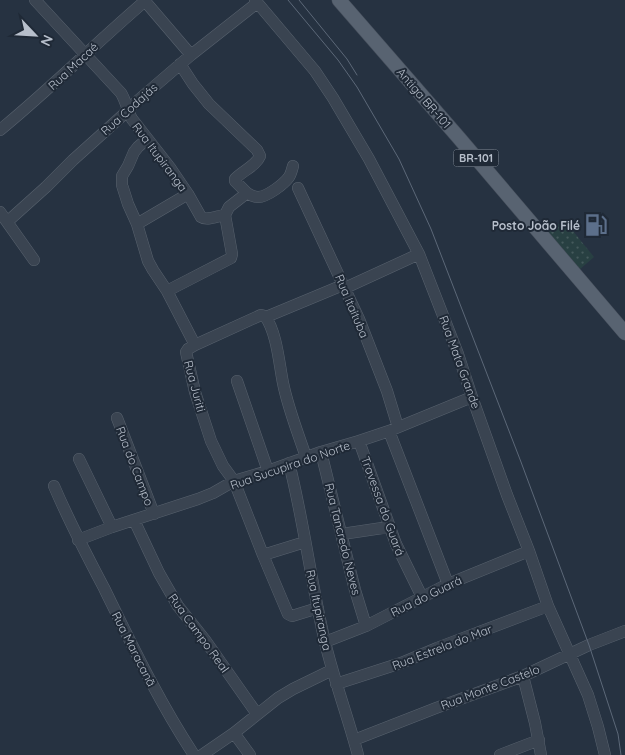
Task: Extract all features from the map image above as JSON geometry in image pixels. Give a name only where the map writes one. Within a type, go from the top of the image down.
[{"type":"main road","name":"Antiga BR-101","points":[[339,0],[625,334]]},
{"type":"street","name":"Rua Itupiranga","points":[[35,0],[121,93],[132,119],[171,169],[201,217],[204,219],[225,215]]},
{"type":"street","name":"Rua Macaé","points":[[0,130],[145,0]]},
{"type":"street","points":[[145,0],[191,55]]},
{"type":"street","name":"Rua Codajás","points":[[7,222],[128,109],[256,1]]},
{"type":"street","name":"Rua Mata Grande","points":[[256,1],[315,72],[333,98],[370,160],[419,254],[458,354],[506,495],[529,551],[548,606],[593,710],[605,755]]},
{"type":"street","points":[[180,64],[205,99],[259,154],[258,161],[236,178],[235,182],[247,193],[258,197],[275,190],[288,179],[293,166]]},
{"type":"street","name":"Rua Juriti","points":[[147,139],[136,148],[122,176],[122,185],[148,260],[167,291],[195,345],[186,352],[195,392],[216,451],[234,482],[289,615],[292,616],[318,608]]},
{"type":"street","name":"Rua Itaituba","points":[[298,188],[359,319],[387,391],[394,429],[448,584]]},
{"type":"street","points":[[167,291],[231,258],[232,254],[225,215],[228,207],[247,193]]},
{"type":"street","points":[[137,224],[188,194]]},
{"type":"street","points":[[0,212],[34,260]]},
{"type":"street","points":[[268,320],[419,254]]},
{"type":"street","points":[[195,345],[263,315],[268,320],[280,358],[283,382],[306,457]]},
{"type":"street","points":[[237,381],[268,472]]},
{"type":"street","name":"Rua Sucupira do Norte","points":[[78,540],[198,499],[234,482],[268,472],[321,452],[359,442],[472,397]]},
{"type":"street","name":"Rua do Campo","points":[[117,418],[154,514]]},
{"type":"street","name":"Travessa do Guará","points":[[359,442],[389,527],[422,597]]},
{"type":"street","name":"Rua Tancredo Neves","points":[[321,452],[354,590],[366,626]]},
{"type":"street","points":[[80,459],[112,527]]},
{"type":"street","name":"Rua Itupiranga","points":[[289,463],[300,508],[325,642],[358,755]]},
{"type":"street","name":"Rua Maracanã","points":[[54,486],[78,540],[163,704],[194,755]]},
{"type":"street","name":"Rua Campo Real","points":[[134,520],[159,574],[178,606],[205,640],[257,714]]},
{"type":"street","points":[[342,534],[389,527]]},
{"type":"street","points":[[263,555],[305,542]]},
{"type":"street","name":"Rua do Guará","points":[[325,642],[366,626],[448,584],[529,551]]},
{"type":"street","name":"Rua Estrela do Mar","points":[[336,684],[401,663],[548,606]]},
{"type":"street","name":"Rua Monte Castelo","points":[[354,740],[523,676],[568,654],[625,631]]},
{"type":"street","points":[[202,755],[293,688],[332,670]]},
{"type":"street","points":[[523,676],[531,703],[541,755]]},
{"type":"street","points":[[234,733],[250,755]]},
{"type":"street","points":[[500,755],[539,740]]},
{"type":"green space","points":[[564,220],[594,257],[579,270],[548,233]]},
{"type":"tram line","points":[[288,0],[338,60],[357,87],[399,159],[431,229],[589,645],[618,734],[621,755]]},
{"type":"tram line","points":[[299,0],[347,59],[357,75]]},
{"type":"place","name":"Posto João Filé","points":[[596,225]]}]
